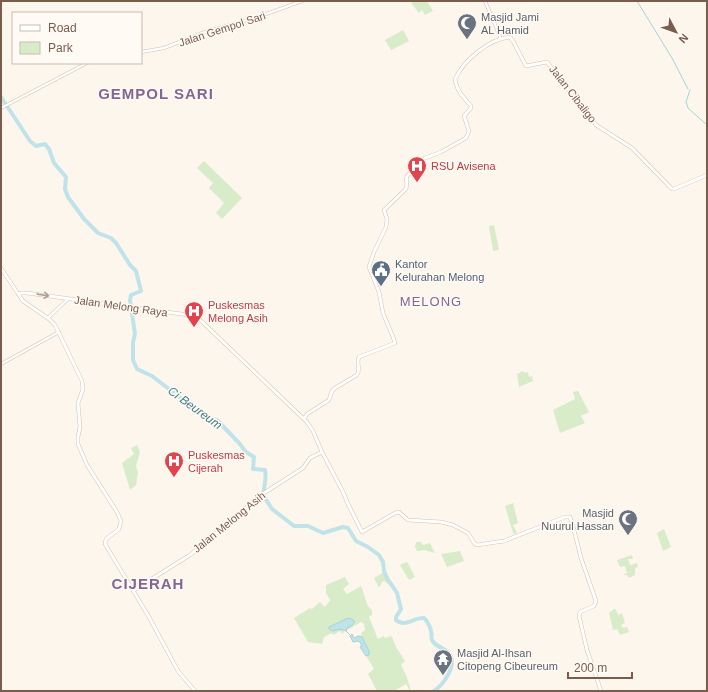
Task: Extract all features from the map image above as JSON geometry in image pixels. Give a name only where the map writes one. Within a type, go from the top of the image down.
[{"type":"main road","name":"Jalan Cibaligo","points":[[502,39],[508,37],[512,38],[526,66],[545,61],[548,63],[592,120],[611,135],[632,148],[672,189],[674,190],[707,175]]},
{"type":"main road","points":[[304,419],[307,414],[329,400],[332,391],[335,388],[358,374],[359,357],[395,343],[394,337],[383,313],[379,292],[369,265],[386,227],[384,210],[406,190],[407,176],[424,159],[460,142],[468,135],[469,131],[464,116],[471,106],[460,93],[455,79],[478,52],[502,39]]},
{"type":"main road","points":[[1,268],[25,303],[56,325],[82,381],[83,389],[78,403],[80,427],[78,444],[87,465],[117,512],[121,522],[119,529],[106,539],[105,544],[134,590],[178,670],[195,691]]},
{"type":"main road","name":"Jalan Melong Raya","points":[[18,294],[27,293],[68,298],[196,316],[304,419],[313,431],[362,532],[399,512],[408,520],[441,522],[453,525],[468,533],[474,543],[479,545],[506,540],[565,517],[570,517],[581,558],[596,602],[594,606],[580,612],[579,616],[587,650],[601,691]]},
{"type":"main road","name":"Jalan Melong Asih","points":[[134,590],[190,554],[261,495],[303,468],[310,458],[322,452]]},
{"type":"street","name":"Jalan Gempol Sari","points":[[142,52],[164,48],[205,32],[256,17],[302,1]]},
{"type":"street","points":[[485,1],[502,39]]},
{"type":"street","points":[[1,108],[85,64]]},
{"type":"street","points":[[48,318],[68,298]]},
{"type":"street","points":[[1,364],[59,332]]},
{"type":"green space","points":[[416,1],[427,1],[433,11],[425,15],[422,10],[419,13],[411,3]]},
{"type":"green space","points":[[403,30],[409,41],[391,50],[385,40]]},
{"type":"green space","points":[[204,161],[242,198],[222,219],[216,213],[224,203],[209,188],[213,183],[197,168]]},
{"type":"green space","points":[[494,225],[499,250],[493,251],[489,226]]},
{"type":"green space","points":[[523,371],[525,373],[528,372],[529,377],[532,376],[533,381],[519,387],[517,374]]},
{"type":"green space","points":[[578,391],[589,412],[581,416],[585,423],[560,433],[553,410],[575,399],[573,392]]},
{"type":"green space","points":[[137,445],[140,452],[136,466],[138,473],[136,485],[130,490],[122,463],[134,454],[131,448]]},
{"type":"green space","points":[[513,503],[518,523],[513,525],[517,533],[515,534],[513,533],[505,506]]},
{"type":"green space","points":[[664,529],[671,547],[663,551],[657,533]]},
{"type":"green space","points":[[416,542],[421,542],[423,545],[430,543],[435,553],[424,550],[417,551],[415,547]]},
{"type":"green space","points":[[460,551],[464,561],[447,567],[441,554]]},
{"type":"green space","points":[[632,555],[633,559],[628,559],[630,565],[637,563],[638,567],[635,568],[635,575],[629,578],[627,575],[624,575],[627,573],[625,566],[620,567],[617,560]]},
{"type":"green space","points":[[406,562],[408,563],[415,577],[409,580],[400,565]]},
{"type":"green space","points":[[384,572],[393,588],[384,581],[380,587],[378,586],[374,578]]},
{"type":"green space","points":[[345,577],[349,584],[343,589],[347,594],[361,586],[366,602],[372,610],[372,615],[369,617],[378,639],[384,636],[385,638],[392,637],[396,647],[405,661],[401,665],[411,691],[406,684],[394,691],[377,691],[368,674],[374,669],[366,656],[369,655],[369,653],[363,639],[358,636],[362,635],[361,633],[365,630],[364,624],[361,622],[346,631],[347,628],[350,627],[345,621],[330,626],[330,629],[342,629],[344,632],[342,634],[340,631],[333,635],[332,633],[324,637],[322,644],[308,642],[294,618],[310,608],[312,609],[320,602],[325,607],[330,600],[326,593],[326,585]]},
{"type":"green space","points":[[616,609],[618,615],[622,613],[625,623],[621,625],[623,628],[627,627],[629,632],[620,635],[617,629],[613,630],[609,613]]},
{"type":"water","points":[[348,618],[355,622],[347,628],[346,631],[340,629],[333,631],[329,629],[329,627]]},
{"type":"water","points":[[352,634],[354,638],[358,636],[362,637],[369,651],[369,655],[366,656],[360,647],[362,646],[359,641],[353,642],[350,636]]},
{"type":"waterway","points":[[637,1],[672,58],[688,89]]},
{"type":"waterway","points":[[690,90],[686,102],[688,108],[707,125]]},
{"type":"waterway","name":"Ci Beureum","points":[[1,97],[30,141],[36,146],[45,144],[49,149],[54,163],[66,177],[65,189],[68,197],[84,219],[98,233],[111,238],[136,271],[141,291],[131,295],[130,300],[135,334],[133,342],[133,360],[137,369],[152,376],[209,418],[217,420],[246,452],[254,457],[253,469],[265,470],[266,479],[263,495],[272,509],[294,526],[308,526],[323,533],[343,527],[348,528],[356,541],[379,555],[383,562],[384,571],[387,578],[397,593],[401,609],[396,617],[396,620],[406,623],[424,618],[430,627],[434,643],[449,654],[452,664],[451,669],[445,680],[434,691]]},
{"type":"waterway","points":[[346,631],[350,635]]},
{"type":"place","name":"Masjid Jami AL Hamid","points":[[467,40]]},
{"type":"place","name":"RSU Avisena","points":[[417,183]]},
{"type":"place","name":"Kantor Kelurahan Melong","points":[[381,287]]},
{"type":"place","name":"Puskesmas Melong Asih","points":[[194,328]]},
{"type":"place","name":"Puskesmas Cijerah","points":[[174,478]]},
{"type":"place","name":"Masjid Nuurul Hassan","points":[[628,536]]},
{"type":"place","name":"Masjid Al-Ihsan Citopeng Cibeureum","points":[[443,676]]},
{"type":"district","name":"GEMPOL SARI","points":[[156,94]]},
{"type":"district","name":"MELONG","points":[[431,301]]},
{"type":"district","name":"CIJERAH","points":[[148,584]]}]
